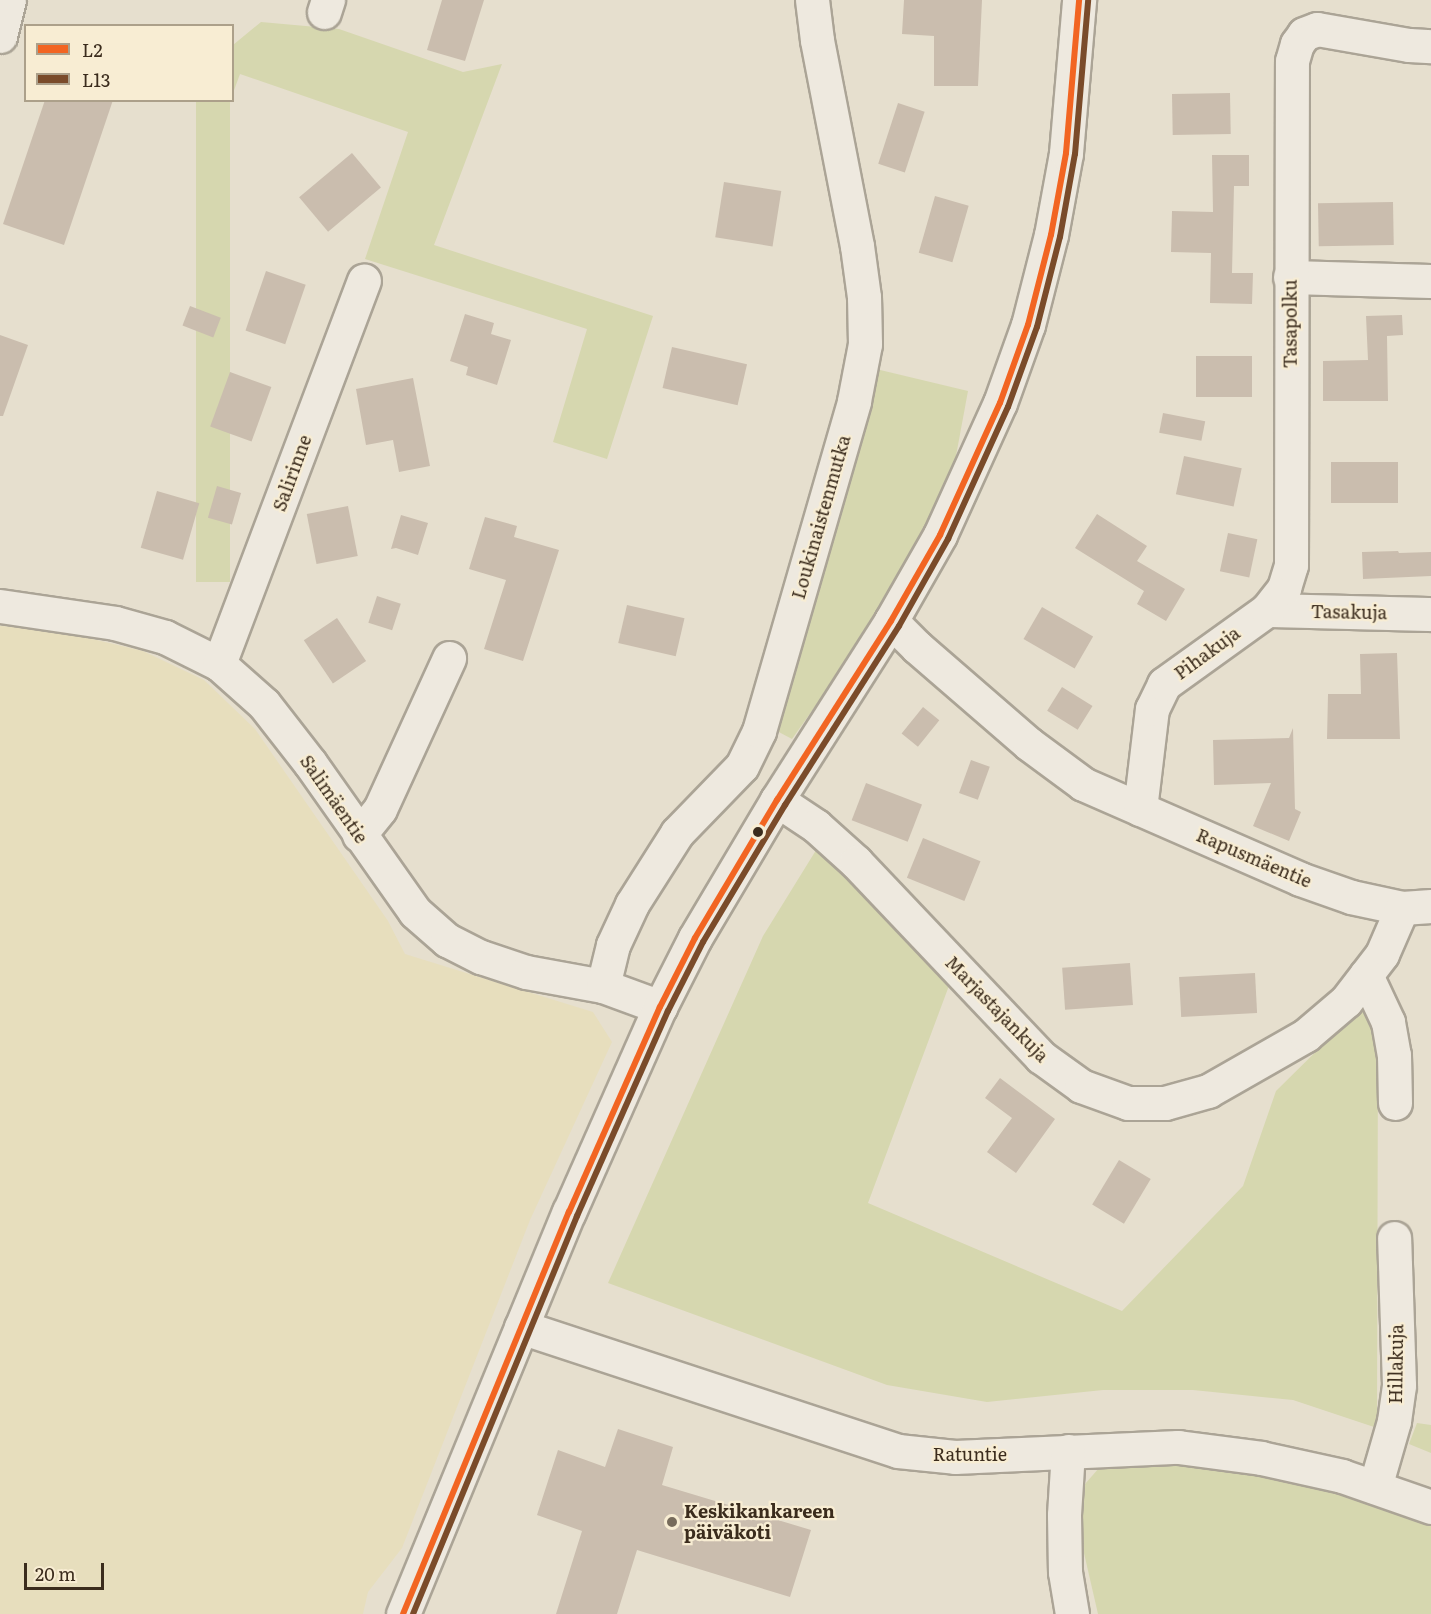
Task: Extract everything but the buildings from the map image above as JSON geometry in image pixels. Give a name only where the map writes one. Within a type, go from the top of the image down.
[{"type":"street","points":[[0,36],[9,0]]},
{"type":"street","name":"Loukinaistenmutka","points":[[603,986],[613,945],[632,904],[676,833],[742,766],[759,731],[854,401],[865,344],[864,297],[857,246],[817,40],[812,0]]},
{"type":"street","points":[[403,1614],[521,1327],[660,1007],[695,938],[777,800],[891,621],[940,535],[1000,403],[1028,326],[1051,235],[1066,153],[1079,0]]},
{"type":"street","name":"Tasapolku","points":[[1267,610],[1284,588],[1291,565],[1292,61],[1297,44],[1304,34],[1317,29],[1334,30],[1399,44],[1431,46]]},
{"type":"street","points":[[1290,278],[1431,281]]},
{"type":"street","name":"Salirinne","points":[[219,664],[364,281]]},
{"type":"street","name":"Salimäentie","points":[[0,606],[116,623],[165,638],[219,664],[264,704],[310,763],[359,836],[415,912],[447,940],[481,957],[526,972],[603,986],[660,1007]]},
{"type":"street","name":"Tasakuja","points":[[1267,610],[1431,614]]},
{"type":"street","name":"Pihakuja","points":[[1140,810],[1152,709],[1164,684],[1267,610]]},
{"type":"street","name":"Rapusmäentie","points":[[891,621],[917,648],[1029,744],[1083,784],[1300,879],[1351,897],[1416,907]]},
{"type":"street","points":[[359,836],[380,809],[449,658]]},
{"type":"street","name":"Marjastajankuja","points":[[777,800],[816,826],[856,862],[1041,1057],[1081,1086],[1128,1103],[1165,1102],[1208,1091],[1306,1035],[1346,1001],[1416,907]]},
{"type":"street","points":[[1366,975],[1388,1022],[1394,1055],[1395,1103]]},
{"type":"street","name":"Hillakuja","points":[[1375,1487],[1394,1421],[1399,1385],[1395,1238]]},
{"type":"street","name":"Ratuntie","points":[[521,1327],[898,1450],[955,1457],[1178,1447],[1261,1458],[1342,1476],[1431,1507]]},
{"type":"street","points":[[1068,1451],[1064,1561],[1072,1614]]},
{"type":"shaded area","points":[[0,626],[46,628],[143,651],[204,680],[255,729],[388,921],[405,954],[593,1012],[612,1042],[530,1220],[402,1548],[368,1592],[363,1614],[0,1614]]},
{"type":"green space","points":[[261,22],[339,29],[463,72],[502,64],[434,245],[653,316],[607,459],[553,442],[587,329],[365,259],[408,132],[240,74],[234,90],[234,44]]},
{"type":"green space","points":[[196,102],[230,102],[230,582],[196,582]]},
{"type":"green space","points":[[876,369],[968,391],[953,472],[886,606],[792,739],[775,730]]},
{"type":"green space","points":[[818,847],[953,975],[868,1203],[1122,1311],[1243,1186],[1276,1091],[1361,1007],[1378,1043],[1377,1428],[1293,1400],[1193,1390],[1103,1390],[987,1402],[887,1385],[608,1283],[763,936]]},
{"type":"green space","points":[[1417,1423],[1431,1425],[1431,1453],[1409,1444]]},
{"type":"green space","points":[[1106,1460],[1224,1462],[1330,1489],[1431,1525],[1431,1614],[1098,1614],[1081,1540],[1085,1484]]},
{"type":"transit line","name":"L2","points":[[403,1614],[569,1212],[660,1007],[695,938],[777,800],[891,621],[940,535],[1000,403],[1028,325],[1051,235],[1066,153],[1079,0]]},
{"type":"transit line","name":"L13","points":[[413,1614],[577,1216],[668,1011],[703,942],[785,805],[899,626],[948,539],[1008,407],[1037,327],[1060,237],[1075,154],[1088,1]]},
{"type":"place","name":"Keskikankareen päiväkoti","points":[[672,1522]]}]
